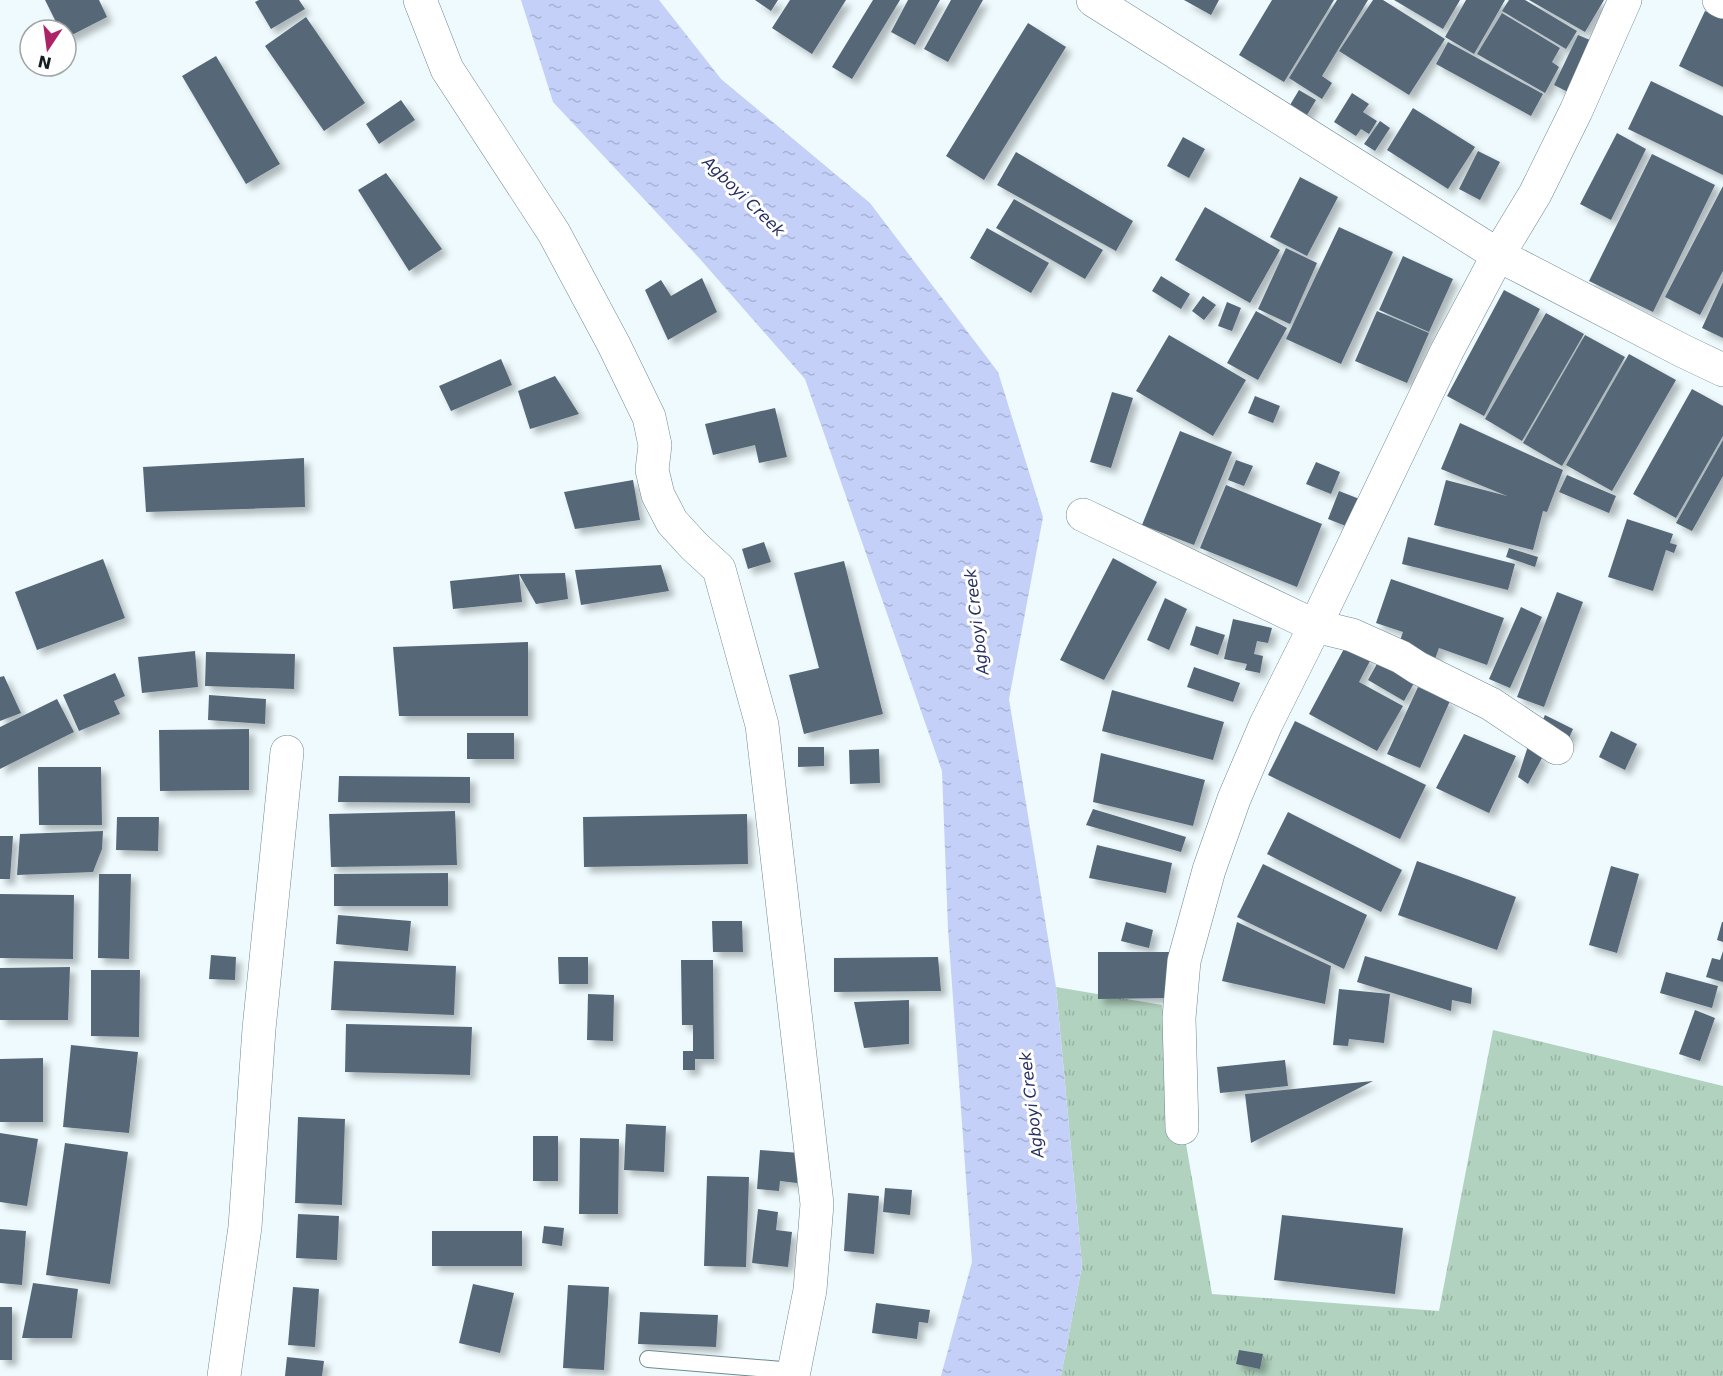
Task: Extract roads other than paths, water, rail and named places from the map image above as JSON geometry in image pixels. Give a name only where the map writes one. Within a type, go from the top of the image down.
[{"type":"street","points":[[420,0],[447,69],[554,232],[649,417],[655,445],[652,470],[658,495],[672,522],[719,569],[762,725],[817,1204],[810,1290],[793,1373]]},
{"type":"street","points":[[1093,0],[1498,255],[1723,370]]},
{"type":"street","points":[[1182,1128],[1179,1018],[1184,961],[1209,870],[1234,799],[1266,724],[1316,626],[1447,351],[1498,255],[1535,194],[1576,111],[1625,0]]},
{"type":"street","points":[[1083,515],[1316,626],[1352,635],[1401,657],[1418,668],[1491,704],[1557,748]]},
{"type":"street","points":[[224,1376],[246,1227],[259,1029],[287,752]]},
{"type":"lane","points":[[648,1359],[793,1373]]},
{"type":"water","name":"Agboyi Creek","points":[[521,0],[659,0],[721,79],[870,203],[998,372],[1043,517],[1009,699],[1056,987],[1082,1266],[1061,1376],[941,1376],[972,1262],[948,929],[942,771],[805,379],[700,259],[553,102]]}]
